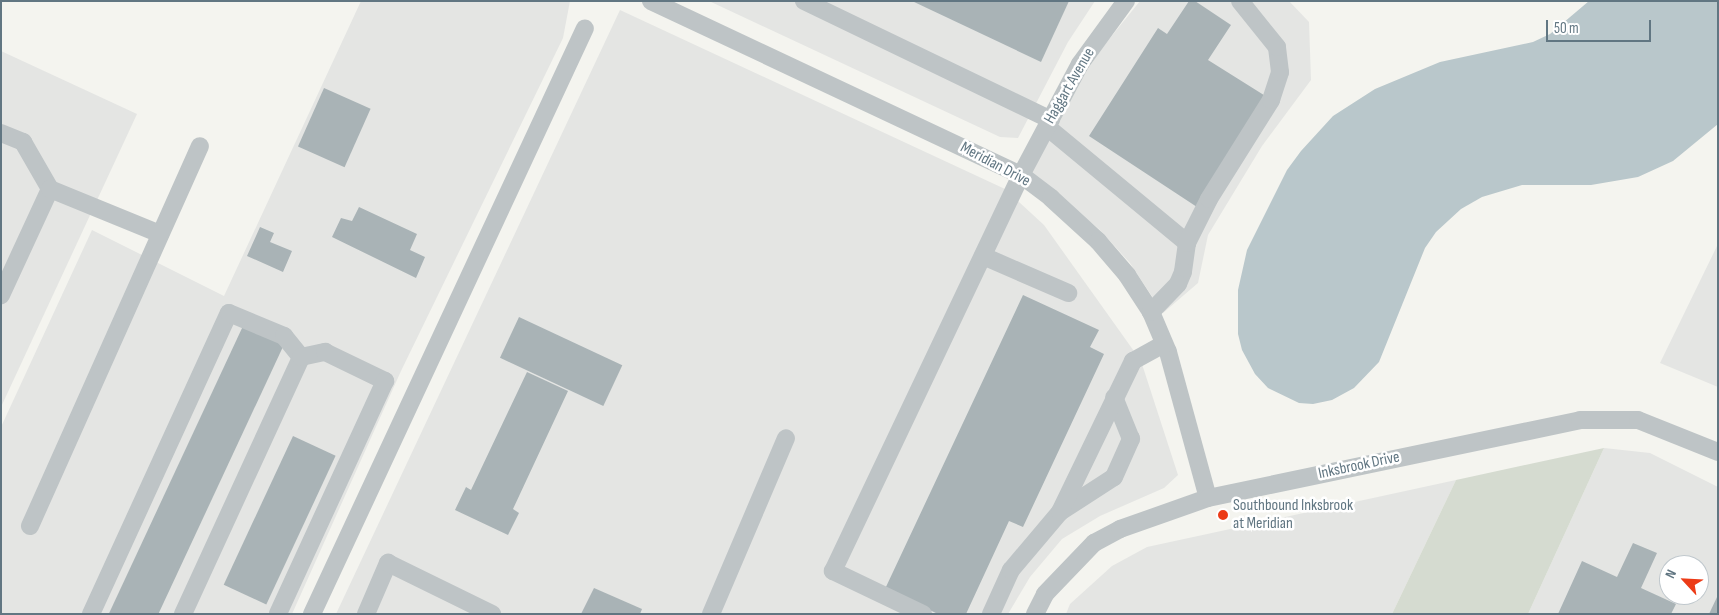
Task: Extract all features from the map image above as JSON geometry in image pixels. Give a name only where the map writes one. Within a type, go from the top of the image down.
[{"type":"street","name":"Meridian Drive","points":[[651,1],[1022,176],[1098,241],[1127,275],[1151,312],[1164,344],[1208,498]]},
{"type":"street","points":[[804,1],[1049,123],[1187,243]]},
{"type":"street","name":"Haggart Avenue","points":[[923,614],[833,571],[983,256],[1049,123],[1080,64],[1126,1]]},
{"type":"street","points":[[1151,312],[1178,284],[1183,272],[1187,243],[1209,199],[1271,100],[1280,72],[1277,47],[1240,1]]},
{"type":"street","points":[[312,614],[585,28]]},
{"type":"street","points":[[1,133],[23,142],[50,189],[160,234]]},
{"type":"street","points":[[30,526],[200,146]]},
{"type":"street","points":[[1,295],[50,189]]},
{"type":"street","points":[[983,256],[1068,293]]},
{"type":"street","points":[[91,614],[229,313],[284,336],[301,357]]},
{"type":"street","points":[[991,614],[1012,570],[1060,512],[1114,396],[1133,361],[1164,344]]},
{"type":"street","points":[[278,614],[385,381],[325,352],[301,357]]},
{"type":"street","points":[[183,614],[301,357]]},
{"type":"street","points":[[1060,512],[1114,477],[1131,439],[1114,396]]},
{"type":"street","name":"Inksbrook Drive","points":[[1035,614],[1045,594],[1094,542],[1120,529],[1208,498],[1580,420],[1638,420],[1718,452]]},
{"type":"street","points":[[711,614],[786,438]]},
{"type":"street","points":[[366,614],[388,563],[492,614]]},
{"type":"shaded area","points":[[361,1],[570,1],[563,38],[401,371],[292,614],[1,614],[1,427],[92,230],[224,296]]},
{"type":"shaded area","points":[[709,1],[1095,1],[1068,42],[1018,138],[1000,137]]},
{"type":"shaded area","points":[[1140,1],[1289,1],[1309,22],[1311,80],[1262,146],[1208,235],[1198,283],[1163,313],[1130,263],[1099,229],[1029,174],[1085,69]]},
{"type":"shaded area","points":[[1589,1],[1718,1],[1718,124],[1673,161],[1638,177],[1591,185],[1522,185],[1482,197],[1461,209],[1436,232],[1425,248],[1379,362],[1354,388],[1332,400],[1313,404],[1299,403],[1268,388],[1255,374],[1242,350],[1238,334],[1238,290],[1247,250],[1287,170],[1301,151],[1333,116],[1375,89],[1440,62],[1533,42],[1550,34]]},
{"type":"shaded area","points":[[620,10],[1005,189],[1044,225],[1141,361],[1178,475],[1164,488],[1100,516],[1062,539],[1030,577],[1008,614],[336,614]]},
{"type":"shaded area","points":[[1,51],[137,114],[1,407]]},
{"type":"shaded area","points":[[1718,244],[1718,387],[1660,363]]},
{"type":"shaded area","points":[[1604,448],[1650,453],[1718,487],[1718,614],[1528,614]]},
{"type":"shaded area","points":[[1604,448],[1528,614],[1392,614],[1456,480]]},
{"type":"shaded area","points":[[1456,480],[1392,614],[1066,614],[1070,604],[1112,566],[1147,547]]},
{"type":"building","points":[[912,1],[1069,1],[1041,62]]},
{"type":"building","points":[[1189,1],[1195,1],[1231,25],[1208,60],[1267,97],[1197,207],[1089,136],[1158,28],[1167,34]]},
{"type":"building","points":[[324,88],[371,109],[345,167],[298,146]]},
{"type":"building","points":[[359,207],[417,234],[410,250],[425,257],[416,278],[332,237],[341,218],[352,221]]},
{"type":"building","points":[[260,227],[274,233],[270,242],[292,251],[283,272],[247,256]]},
{"type":"building","points":[[1023,295],[1099,330],[1090,347],[1104,354],[1023,527],[1009,521],[966,614],[938,614],[885,589]]},
{"type":"building","points":[[519,317],[622,365],[603,406],[500,358]]},
{"type":"building","points":[[243,326],[284,345],[158,614],[109,614]]},
{"type":"building","points":[[527,372],[568,391],[513,509],[519,513],[508,535],[455,510],[466,487],[471,490]]},
{"type":"building","points":[[293,436],[336,456],[266,604],[224,585]]},
{"type":"building","points":[[1633,543],[1657,553],[1641,588],[1659,596],[1659,605],[1676,605],[1671,614],[1558,614],[1582,561],[1617,577]]},
{"type":"building","points":[[594,588],[642,609],[640,614],[581,614]]},
{"type":"building","points":[[1718,595],[1718,614],[1709,614]]},
{"type":"place","name":"Southbound Inksbrook at Meridian","points":[[1223,515]]}]
